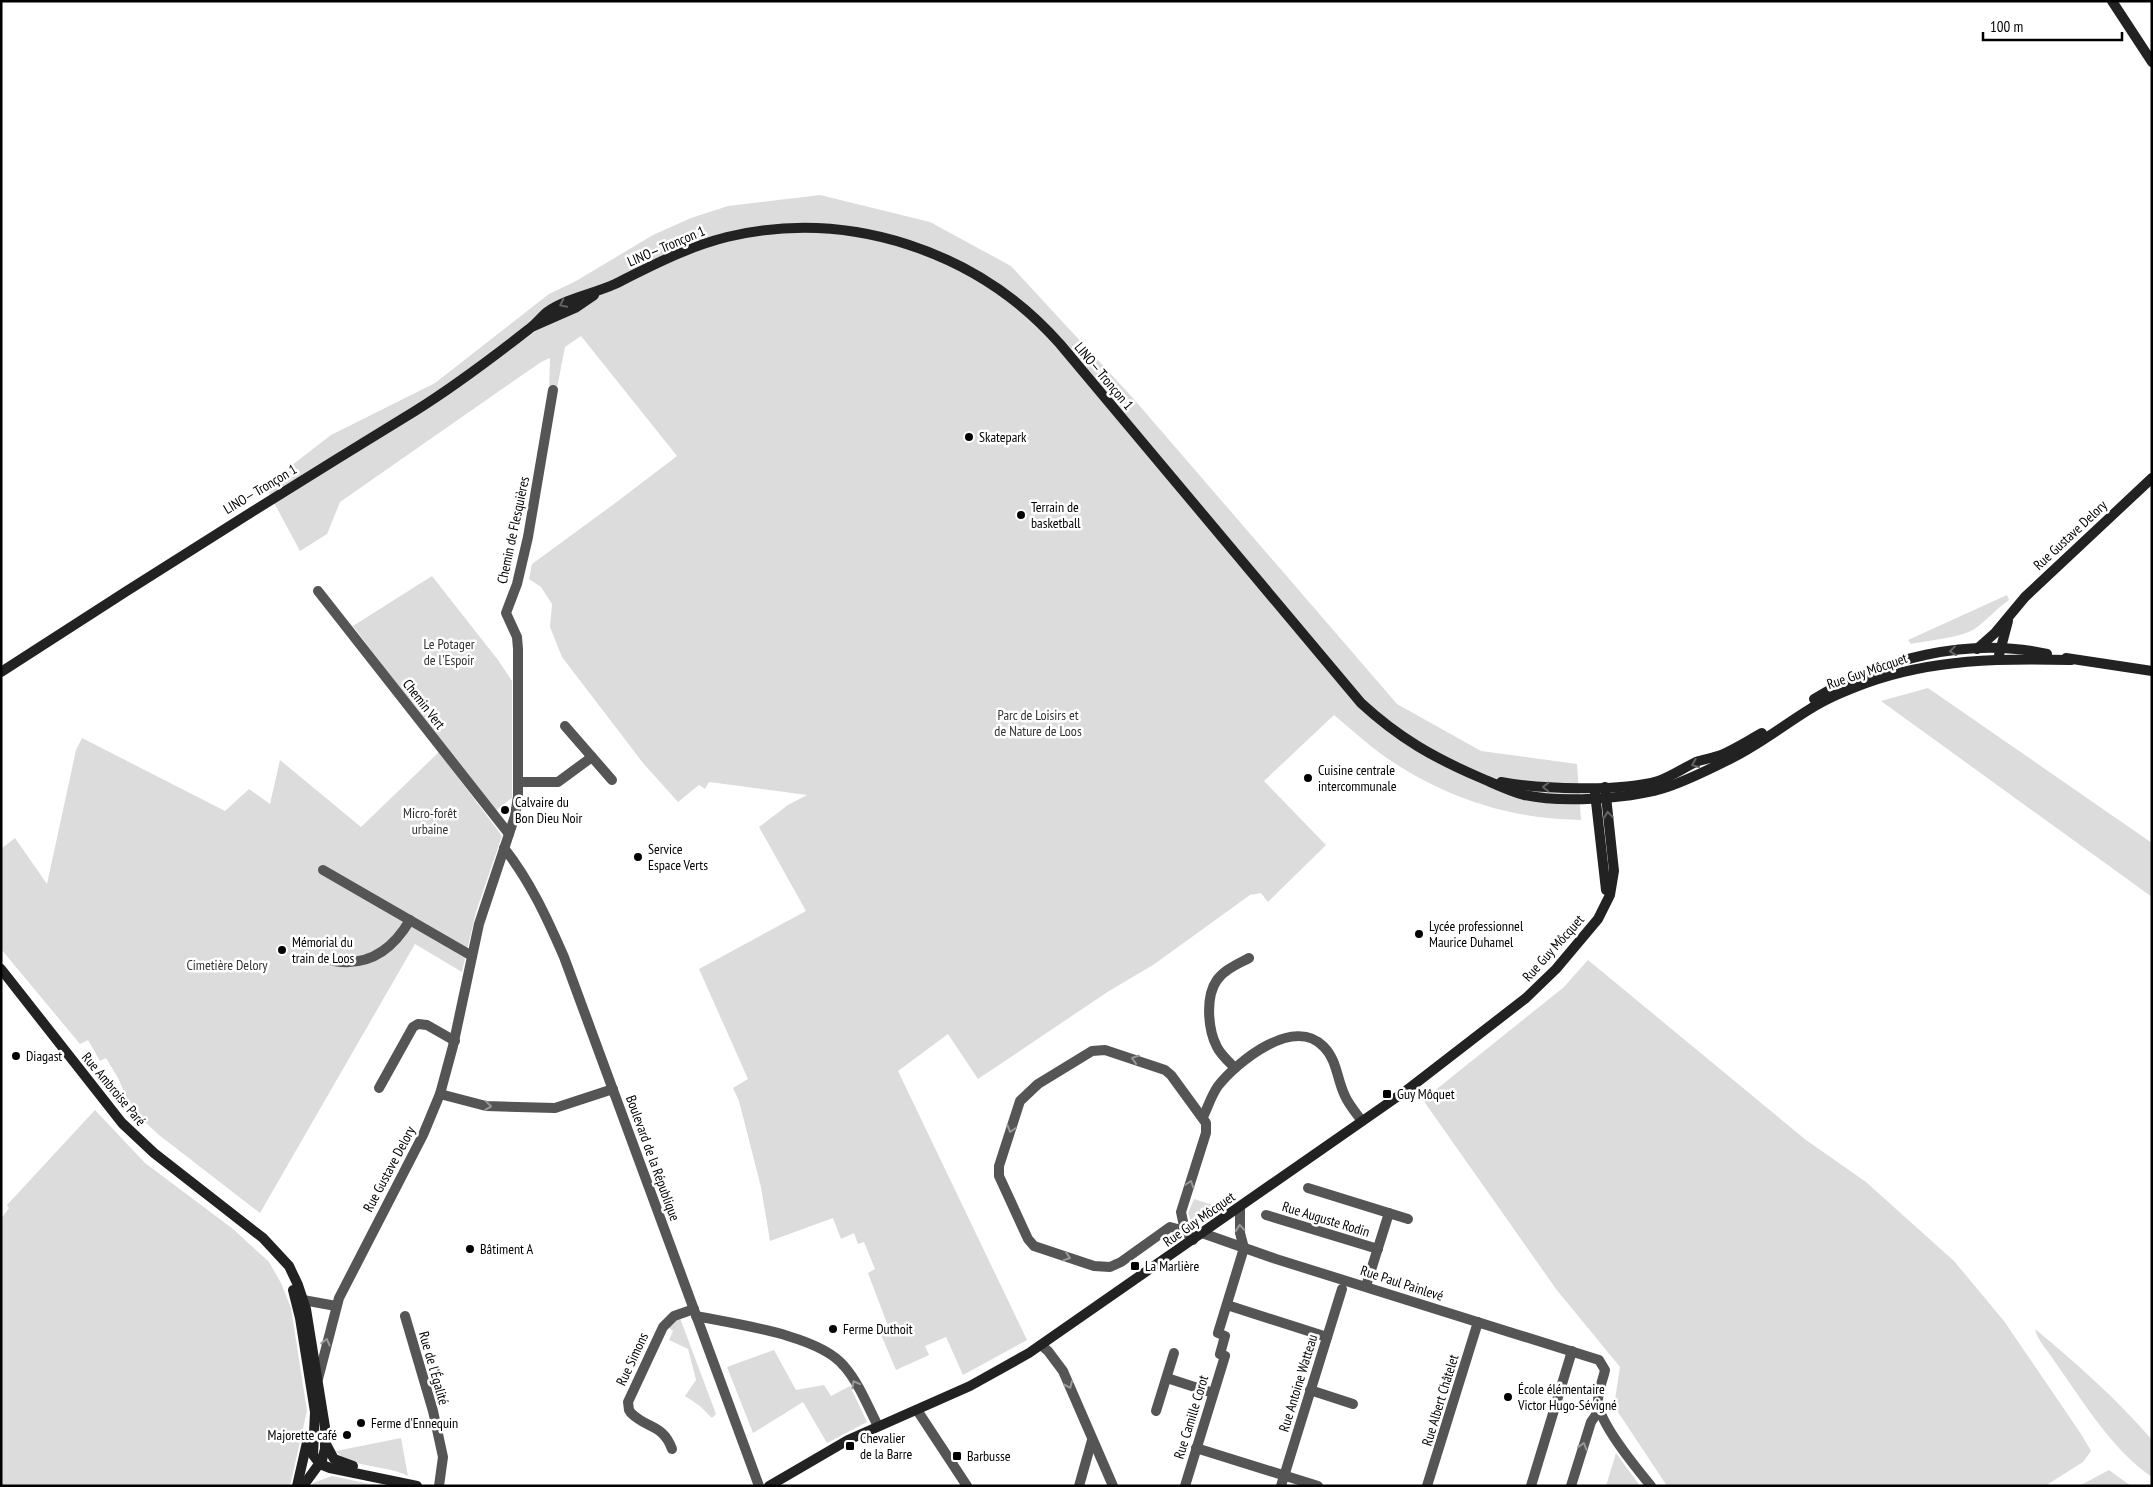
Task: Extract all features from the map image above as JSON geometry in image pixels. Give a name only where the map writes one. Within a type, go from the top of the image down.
[{"type":"main road","points":[[2112,1],[2152,62]]},
{"type":"main road","name":"LINO— Tronçon 1","points":[[1,672],[231,523],[445,392],[551,310],[570,300],[601,290],[670,257],[703,244],[737,235],[787,228],[835,229],[885,238],[926,250],[974,273],[1015,301],[1053,336],[1361,703],[1388,726],[1416,746],[1447,764],[1480,778],[1518,785],[1600,792]]},
{"type":"main road","name":"Rue Gustave Delory","points":[[1977,649],[2025,597],[2152,478]]},
{"type":"main road","name":"Rue Gustave Delory","points":[[1996,659],[2010,615]]},
{"type":"main road","name":"Rue Guy Môcquet","points":[[1600,792],[1657,781],[1697,762],[1726,753],[1770,729],[1832,688],[1874,669],[1928,654],[1977,649],[2000,649],[2036,652],[2071,660],[2152,671]]},
{"type":"main road","name":"Rue Guy Môcquet","points":[[1600,792],[1654,790],[1673,785],[1734,757],[1816,705],[1874,680],[1926,666],[1996,659],[2071,660]]},
{"type":"main road","name":"Rue Guy Môcquet","points":[[769,1486],[838,1446],[878,1426],[981,1381],[1041,1345],[1240,1208],[1425,1077],[1535,990],[1565,959],[1601,914],[1610,894],[1614,876],[1600,792]]},
{"type":"main road","name":"Rue Ambroise Paré","points":[[1,969],[109,1108],[129,1130],[162,1159],[250,1226],[272,1246],[289,1266],[300,1301],[318,1379],[326,1440],[334,1459],[342,1464],[395,1475],[411,1484]]},
{"type":"main road","name":"Rue Ambroise Paré","points":[[300,1301],[316,1421],[312,1452],[314,1458],[320,1464],[326,1440]]},
{"type":"main road","name":"Rue Ambroise Paré","points":[[297,1486],[314,1415],[314,1400]]},
{"type":"main road","points":[[297,1486],[310,1470],[320,1464],[411,1484]]},
{"type":"main road","points":[[303,1486],[320,1464]]},
{"type":"street","name":"Chemin de Flesquières","points":[[513,822],[517,803],[518,782],[518,642],[506,614],[517,584],[528,537],[553,390]]},
{"type":"street","name":"Chemin Vert","points":[[318,591],[509,834]]},
{"type":"street","points":[[565,726],[612,780]]},
{"type":"street","points":[[518,782],[558,782],[592,757]]},
{"type":"street","name":"Rue Gustave Delory","points":[[318,1379],[336,1306],[372,1231],[423,1135],[440,1094],[454,1041],[481,918],[513,822]]},
{"type":"street","name":"Boulevard de la République","points":[[504,848],[529,884],[547,919],[570,973],[759,1486]]},
{"type":"street","points":[[323,870],[472,956]]},
{"type":"street","points":[[334,960],[354,963],[375,957],[396,941],[410,920]]},
{"type":"street","points":[[1235,1068],[1216,1046],[1211,1030],[1210,997],[1214,984],[1222,974],[1249,958]]},
{"type":"street","points":[[379,1088],[413,1027],[418,1024],[427,1025],[454,1041]]},
{"type":"street","points":[[1203,1117],[1213,1093],[1235,1068],[1266,1046],[1295,1037],[1312,1039],[1328,1052],[1345,1097],[1362,1121]]},
{"type":"street","points":[[1186,1231],[1170,1227],[1121,1262],[1104,1268],[1034,1246],[1028,1239],[1001,1183],[999,1166],[1020,1101],[1038,1084],[1092,1051],[1105,1050],[1165,1070],[1206,1123],[1206,1133],[1181,1212],[1186,1231],[1193,1240]]},
{"type":"street","points":[[440,1094],[486,1106],[555,1108],[613,1089]]},
{"type":"street","points":[[1308,1188],[1408,1219]]},
{"type":"street","points":[[1240,1208],[1240,1233],[1244,1248],[1226,1305],[1327,1337]]},
{"type":"street","points":[[1366,1286],[1389,1213]]},
{"type":"street","name":"Rue Auguste Rodin","points":[[1266,1215],[1378,1249]]},
{"type":"street","name":"Rue Paul Painlevé","points":[[1202,1234],[1594,1358],[1601,1363],[1605,1370],[1598,1398],[1600,1409]]},
{"type":"street","name":"Rue Antoine Watteau","points":[[1281,1486],[1342,1289]]},
{"type":"street","points":[[300,1301],[336,1306]]},
{"type":"street","name":"Rue Camille Corot","points":[[1184,1486],[1224,1356],[1220,1354],[1225,1336],[1218,1333],[1226,1305]]},
{"type":"street","points":[[695,1312],[782,1334],[811,1345],[836,1358],[849,1372],[878,1426]]},
{"type":"street","name":"Rue Simons","points":[[672,1449],[669,1440],[663,1432],[632,1413],[629,1410],[628,1402],[663,1327],[674,1316],[695,1312]]},
{"type":"street","name":"Rue de l'Égalité","points":[[405,1316],[433,1411],[443,1456],[439,1486]]},
{"type":"street","name":"Rue Albert Châtelet","points":[[1427,1486],[1478,1322]]},
{"type":"street","points":[[1041,1345],[1063,1371],[1113,1486]]},
{"type":"street","points":[[1531,1486],[1572,1351]]},
{"type":"street","points":[[1156,1411],[1174,1353]]},
{"type":"street","points":[[1166,1378],[1213,1393]]},
{"type":"street","points":[[1310,1390],[1353,1404]]},
{"type":"street","points":[[1571,1486],[1594,1414],[1600,1409],[1622,1450],[1651,1486]]},
{"type":"street","points":[[917,1410],[967,1486]]},
{"type":"street","points":[[1079,1486],[1092,1440]]},
{"type":"street","points":[[1196,1448],[1318,1486]]},
{"type":"green space","name":"Parc de Loisirs et de Nature de Loos","points":[[820,195],[930,222],[1011,266],[1132,397],[1397,704],[1481,751],[1577,764],[1581,820],[1544,818],[1518,814],[1477,803],[1436,787],[1417,777],[1381,754],[1334,715],[1264,781],[1326,845],[1268,902],[1261,893],[1250,895],[1153,965],[1109,991],[978,1079],[948,1034],[898,1071],[1027,1340],[963,1375],[946,1337],[925,1346],[929,1355],[896,1370],[879,1330],[888,1326],[868,1273],[875,1269],[864,1242],[858,1244],[854,1233],[841,1239],[833,1218],[770,1241],[761,1187],[739,1101],[733,1088],[748,1079],[699,969],[806,911],[759,827],[788,805],[807,795],[709,782],[705,789],[699,785],[678,802],[643,763],[562,657],[550,627],[552,604],[541,587],[529,579],[532,564],[677,456],[581,336],[565,347],[557,388],[549,389],[550,358],[541,362],[340,502],[327,534],[300,551],[265,486],[331,435],[435,383],[549,294],[576,281],[653,235],[691,218],[728,206]]},
{"type":"green space","name":"Le Potager de l'Espoir","points":[[432,576],[498,660],[512,681],[512,798],[494,812],[353,626]]},
{"type":"green space","points":[[2007,595],[2009,600],[1980,625],[1970,631],[1911,644],[1908,640]]},
{"type":"green space","points":[[1928,688],[2152,843],[2152,897],[1881,701]]},
{"type":"green space","name":"Cimetière Delory","points":[[82,738],[225,811],[249,789],[270,804],[280,760],[361,827],[439,752],[502,836],[476,912],[462,972],[415,944],[260,1213],[159,1135],[132,1110],[118,1078],[106,1058],[100,1061],[88,1040],[80,1044],[1,949],[1,849],[15,838],[47,884],[76,750]]},
{"type":"green space","points":[[1588,960],[1806,1140],[1866,1182],[1954,1261],[2004,1321],[2081,1434],[2091,1451],[2083,1462],[2045,1486],[1667,1486],[1614,1406],[1620,1367],[1556,1289],[1423,1100],[1564,987]]},
{"type":"green space","points":[[95,1110],[145,1163],[233,1229],[269,1262],[281,1283],[291,1308],[307,1411],[290,1486],[1,1486],[1,1219],[9,1208],[7,1205]]},
{"type":"green space","points":[[1194,1199],[1216,1206],[1192,1223],[1188,1213]]},
{"type":"green space","points":[[680,1318],[716,1414],[712,1418],[700,1406],[685,1396],[696,1380],[688,1349],[669,1340],[673,1331],[668,1327],[673,1320]]},
{"type":"green space","points":[[2035,1329],[2096,1382],[2152,1440],[2152,1477],[2124,1453],[2099,1424],[2041,1342]]},
{"type":"green space","points":[[774,1350],[796,1390],[824,1385],[831,1396],[850,1386],[867,1422],[827,1443],[803,1402],[753,1433],[727,1367]]},
{"type":"green space","points":[[401,1438],[408,1476],[400,1472],[350,1461],[336,1451]]},
{"type":"green space","points":[[1616,1453],[1640,1486],[1606,1486]]},
{"type":"green space","points":[[2109,1470],[2131,1486],[2079,1486]]},
{"type":"green space","points":[[332,1476],[379,1486],[311,1486],[313,1483]]},
{"type":"place","name":"Skatepark","points":[[969,437]]},
{"type":"place","name":"Terrain de basketball","points":[[1021,515]]},
{"type":"place","name":"Cuisine centrale intercommunale","points":[[1308,778]]},
{"type":"place","name":"Calvaire du Bon Dieu Noir","points":[[505,810]]},
{"type":"place","name":"Service Espace Verts","points":[[638,857]]},
{"type":"place","name":"Lycée professionnel Maurice Duhamel","points":[[1419,934]]},
{"type":"place","name":"Mémorial du train de Loos","points":[[282,950]]},
{"type":"place","name":"Diagast","points":[[16,1056]]},
{"type":"place","name":"Guy Môquet","points":[[1387,1094]]},
{"type":"place","name":"Bâtiment A","points":[[470,1249]]},
{"type":"place","name":"La Marlière","points":[[1135,1266]]},
{"type":"place","name":"Ferme Duthoit","points":[[833,1329]]},
{"type":"place","name":"École élémentaire Victor Hugo-Sévigné","points":[[1508,1397]]},
{"type":"place","name":"Ferme d'Ennequin","points":[[361,1423]]},
{"type":"place","name":"Majorette café","points":[[347,1435]]},
{"type":"place","name":"Chevalier de la Barre","points":[[850,1446]]},
{"type":"place","name":"Barbusse","points":[[957,1456]]},
{"type":"park label","name":"Micro-forêt urbaine","points":[[430,822]]}]
